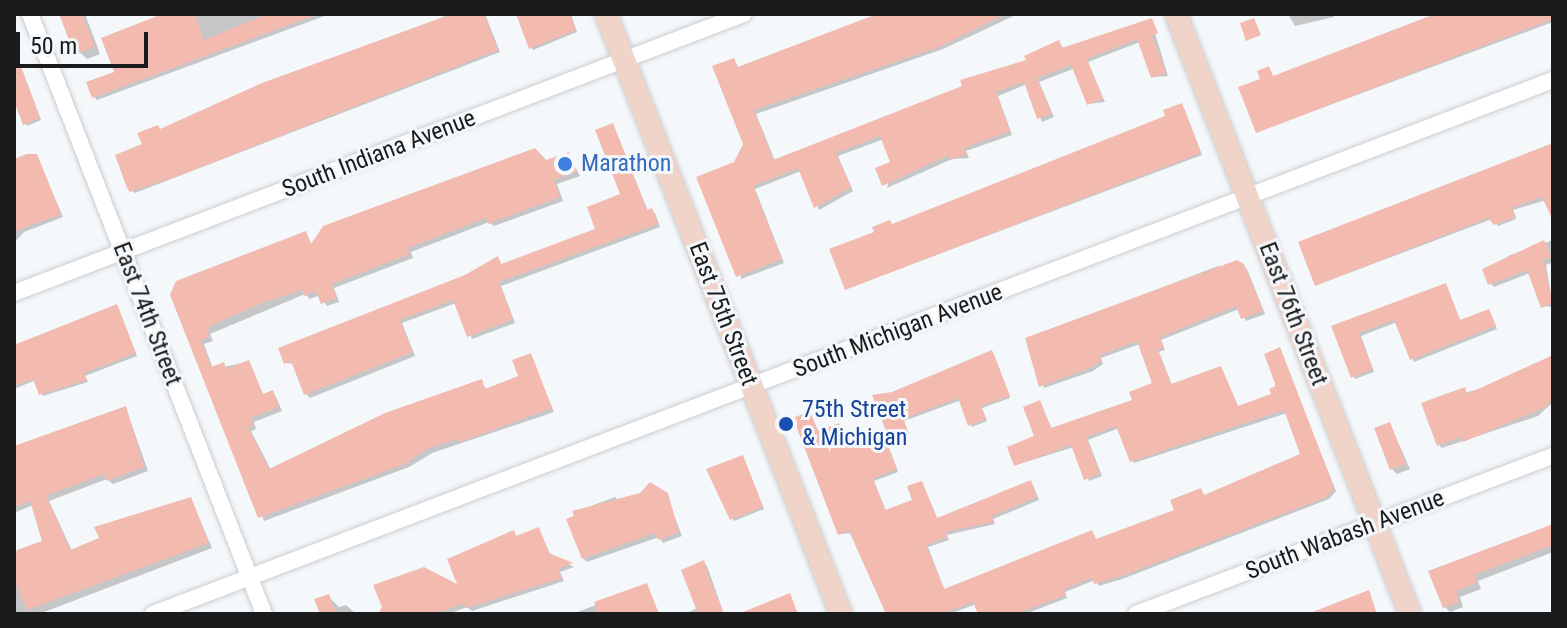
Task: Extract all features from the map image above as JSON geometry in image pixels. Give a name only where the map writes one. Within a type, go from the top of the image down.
[{"type":"street","name":"East 74th Street","points":[[30,14],[264,614]]},
{"type":"street","name":"East 75th Street","points":[[606,14],[841,614]]},
{"type":"street","name":"South Indiana Avenue","points":[[14,293],[744,14]]},
{"type":"street","name":"East 76th Street","points":[[1176,14],[1410,614]]},
{"type":"street","name":"South Michigan Avenue","points":[[153,614],[1553,80]]},
{"type":"street","name":"South Wabash Avenue","points":[[1136,614],[1553,456]]},
{"type":"building","points":[[59,14],[82,14],[95,47],[79,53],[72,48]]},
{"type":"building","points":[[162,14],[195,14],[204,40],[267,14],[316,15],[92,98],[86,82],[114,72],[101,38]]},
{"type":"building","points":[[452,14],[484,14],[498,50],[181,175],[130,192],[127,188],[115,155],[142,144],[137,133],[158,125],[160,129],[262,83]]},
{"type":"building","points":[[516,14],[570,14],[576,30],[529,49]]},
{"type":"building","points":[[877,14],[1004,15],[939,47],[754,110],[773,160],[962,86],[960,80],[1026,60],[1024,56],[1059,40],[1062,48],[1152,18],[1158,33],[1152,36],[1166,73],[1151,78],[1137,39],[1087,59],[1103,99],[1087,105],[1071,65],[1037,78],[1052,114],[1037,119],[1024,82],[996,92],[1010,131],[964,148],[967,154],[951,160],[949,155],[882,186],[875,168],[890,162],[880,136],[836,153],[851,187],[814,208],[798,168],[753,186],[782,259],[736,277],[696,177],[734,162],[743,144],[712,66],[734,58],[738,67]]},
{"type":"building","points":[[1435,14],[1553,14],[1553,19],[1256,133],[1238,87],[1260,79],[1257,71],[1269,66],[1273,76]]},
{"type":"building","points":[[1254,18],[1261,35],[1246,41],[1240,23]]},
{"type":"building","points":[[14,48],[40,118],[23,125],[14,101]]},
{"type":"building","points":[[1182,103],[1201,153],[845,290],[829,249],[874,232],[872,227],[890,220],[892,224],[1165,116],[1163,110]]},
{"type":"building","points":[[613,123],[647,210],[652,208],[658,224],[499,282],[513,319],[467,337],[453,300],[400,320],[413,352],[304,395],[291,361],[284,364],[278,348],[465,275],[498,256],[501,264],[595,229],[587,207],[620,194],[595,130]]},
{"type":"building","points":[[1553,143],[1553,221],[1542,197],[1512,208],[1516,217],[1494,225],[1488,218],[1315,286],[1298,242]]},
{"type":"building","points":[[535,148],[546,160],[569,152],[577,171],[554,180],[560,197],[488,224],[486,218],[408,248],[410,254],[332,284],[336,298],[321,304],[316,291],[304,296],[302,290],[262,303],[212,325],[207,330],[210,337],[201,340],[211,367],[224,362],[226,369],[249,360],[263,394],[273,390],[279,407],[251,418],[253,425],[248,427],[269,469],[385,413],[482,379],[485,389],[518,376],[512,360],[531,353],[552,408],[458,443],[457,439],[427,449],[405,464],[258,518],[170,295],[176,281],[306,231],[311,244],[323,226]]},
{"type":"building","points":[[37,154],[61,214],[14,232],[14,159]]},
{"type":"building","points":[[1544,240],[1551,257],[1543,260],[1553,303],[1541,308],[1527,270],[1488,285],[1482,269]]},
{"type":"building","points":[[1237,260],[1244,264],[1263,311],[1241,319],[1236,306],[1160,337],[1164,347],[1158,350],[1171,384],[1221,366],[1238,406],[1271,394],[1269,389],[1276,386],[1264,354],[1280,347],[1334,487],[1327,497],[1122,576],[1094,584],[1092,578],[1064,589],[1066,595],[1016,614],[978,614],[973,602],[942,614],[886,614],[849,531],[838,535],[793,418],[810,411],[818,431],[839,423],[848,446],[883,432],[897,469],[873,479],[885,510],[912,500],[907,486],[922,481],[937,518],[1031,480],[1037,497],[992,516],[994,522],[946,532],[947,537],[926,545],[944,589],[1092,530],[1096,539],[1174,510],[1170,500],[1201,488],[1204,495],[1300,454],[1284,410],[1130,462],[1116,426],[1086,437],[1100,474],[1084,480],[1071,445],[1014,466],[1007,447],[1034,436],[1023,407],[1040,400],[1051,428],[1132,400],[1129,392],[1152,383],[1137,341],[1100,355],[1102,361],[1090,368],[1039,387],[1025,338]]},
{"type":"building","points":[[1446,283],[1460,320],[1489,309],[1496,326],[1410,360],[1394,320],[1359,333],[1373,369],[1351,378],[1331,326]]},
{"type":"building","points":[[117,304],[136,353],[84,373],[87,380],[39,395],[33,379],[14,386],[14,345]]},
{"type":"building","points":[[992,350],[1010,396],[981,406],[986,419],[968,426],[958,398],[903,419],[908,432],[889,439],[872,395],[892,392]]},
{"type":"building","points":[[1553,355],[1553,395],[1548,406],[1463,442],[1461,437],[1437,446],[1421,403],[1465,387],[1467,394]]},
{"type":"building","points":[[126,406],[144,467],[107,481],[104,474],[46,496],[70,550],[99,538],[94,527],[191,497],[209,543],[27,610],[14,580],[14,557],[17,550],[42,541],[30,501],[14,507],[14,446]]},
{"type":"building","points":[[1390,422],[1406,464],[1390,470],[1374,428]]},
{"type":"building","points":[[743,455],[763,507],[730,520],[706,469]]},
{"type":"building","points":[[650,482],[668,493],[679,532],[658,540],[655,533],[582,559],[566,519],[574,516],[572,511],[640,493]]},
{"type":"building","points":[[1553,524],[1553,545],[1474,575],[1477,583],[1456,591],[1459,602],[1443,608],[1428,571]]},
{"type":"building","points":[[539,527],[549,553],[573,563],[558,569],[562,578],[466,608],[464,603],[436,614],[378,614],[382,607],[373,585],[424,567],[457,584],[447,559],[514,530],[516,536]]},
{"type":"building","points":[[704,560],[724,614],[698,614],[681,570]]},
{"type":"building","points":[[647,583],[659,614],[598,614],[594,602]]},
{"type":"building","points":[[1369,590],[1377,614],[1310,614],[1310,613]]},
{"type":"building","points":[[790,593],[798,614],[740,614],[740,613]]},
{"type":"building","points":[[329,594],[336,614],[320,614],[314,599]]},
{"type":"place","name":"Marathon","points":[[565,164]]},
{"type":"place","name":"75th Street & Michigan","points":[[786,424]]}]
